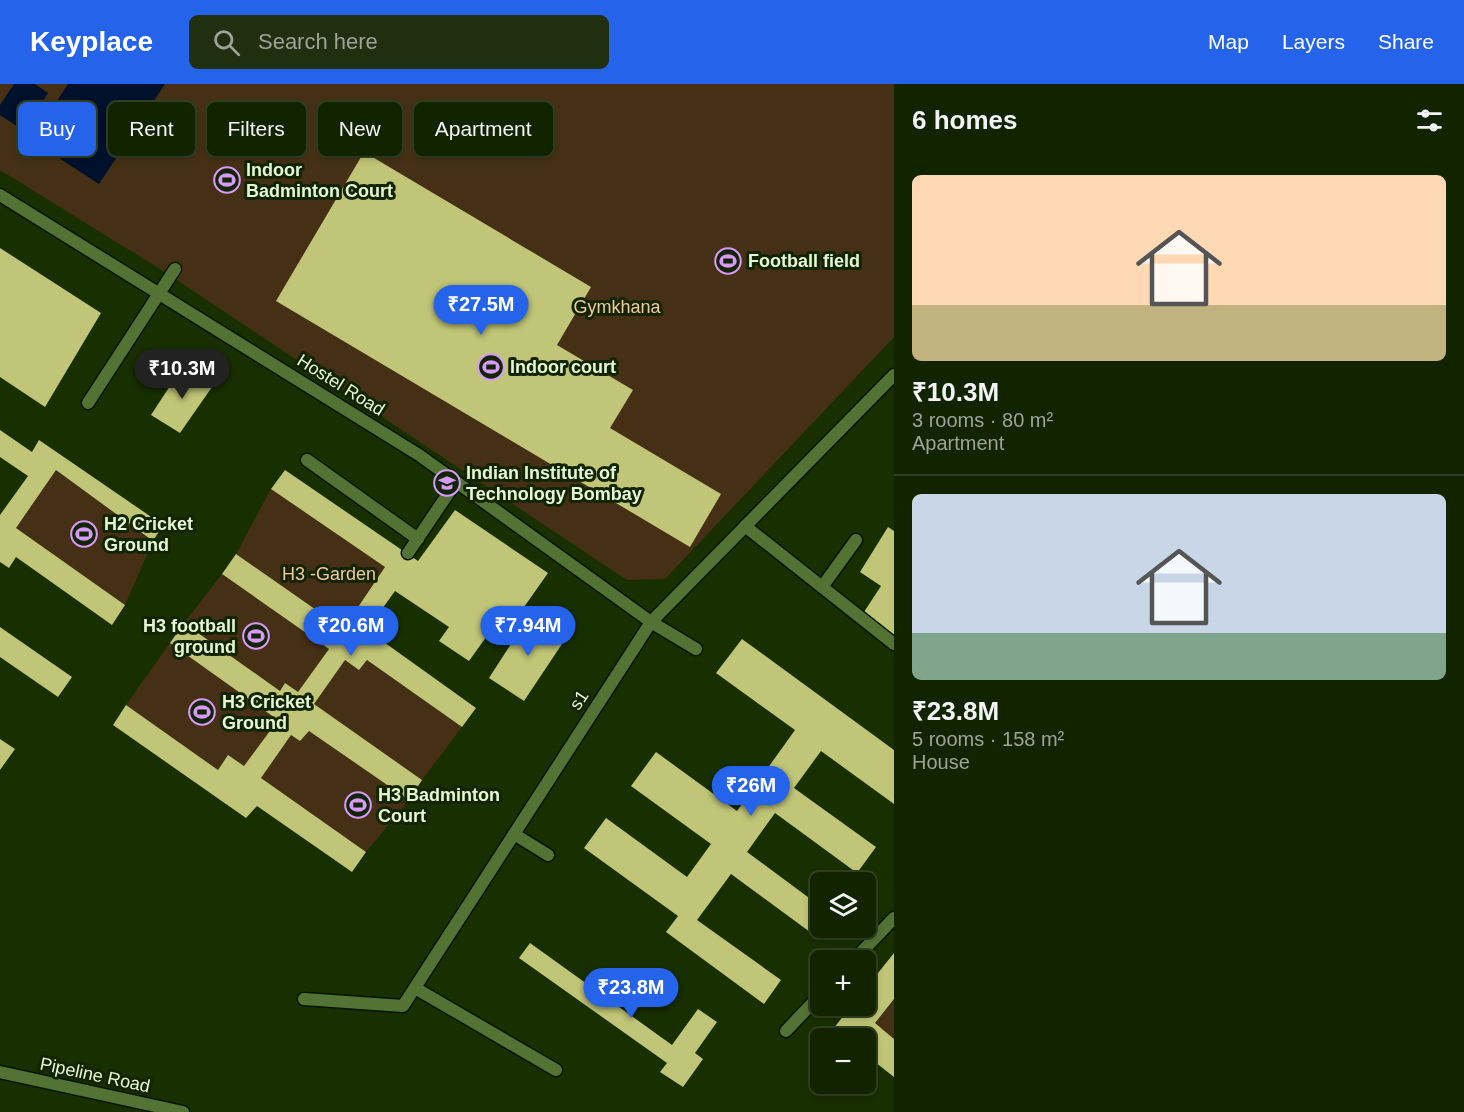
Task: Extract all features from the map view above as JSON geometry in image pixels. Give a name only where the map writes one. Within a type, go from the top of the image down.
[{"type":"lane","name":"Hostel Road","points":[[0,195],[419,455],[651,622],[696,649]]},
{"type":"lane","points":[[88,403],[176,269]]},
{"type":"lane","name":"s1","points":[[304,999],[403,1006],[651,622],[892,382]]},
{"type":"lane","points":[[307,460],[417,539]]},
{"type":"lane","points":[[408,553],[456,482]]},
{"type":"lane","points":[[745,526],[894,644]]},
{"type":"lane","points":[[822,587],[856,540]]},
{"type":"lane","points":[[514,834],[548,855]]},
{"type":"lane","points":[[864,950],[894,918]]},
{"type":"lane","points":[[415,988],[556,1070]]},
{"type":"lane","points":[[786,1031],[810,1006]]},
{"type":"lane","name":"Pipeline Road","points":[[0,1072],[183,1112]]},
{"type":"green space","name":"Gymkhana","points":[[0,84],[894,84],[894,337],[665,579],[627,580],[168,274],[0,170]]},
{"type":"green space","name":"H2 Cricket Ground","points":[[56,470],[153,541],[125,605],[16,528]]},
{"type":"green space","name":"H3 -Garden","points":[[271,489],[385,567],[350,619],[339,611],[332,621],[236,554]]},
{"type":"green space","name":"H3 football ground","points":[[222,574],[329,649],[298,692],[285,683],[280,691],[184,623]]},
{"type":"green space","name":"H3 Cricket Ground","points":[[170,643],[278,720],[244,766],[228,755],[218,770],[126,705]]},
{"type":"green space","points":[[345,660],[359,670],[367,660],[462,727],[422,780],[314,704]]},
{"type":"green space","points":[[309,731],[409,800],[366,852],[261,778],[291,735],[300,741]]},
{"type":"green space","points":[[894,999],[894,1039],[875,1023]]},
{"type":"water","points":[[14,84],[35,84],[48,93],[42,102],[18,102],[18,127],[0,115],[0,105]]},
{"type":"water","points":[[68,84],[165,84],[153,102],[108,102],[108,156],[117,156],[99,184],[56,156],[96,156],[96,102],[56,102]]},
{"type":"building","name":"Indoor court","points":[[362,156],[371,156],[591,287],[557,345],[633,390],[610,428],[721,494],[690,547],[276,301]]},
{"type":"building","points":[[0,248],[101,313],[45,407],[0,377]]},
{"type":"building","points":[[183,366],[212,387],[180,433],[151,415]]},
{"type":"building","points":[[0,430],[32,452],[39,440],[163,525],[153,541],[56,470],[16,528],[125,605],[112,625],[16,557],[9,568],[0,562],[0,515],[28,476],[0,457]]},
{"type":"building","points":[[285,470],[418,561],[455,510],[548,573],[505,634],[494,626],[469,661],[439,641],[449,627],[395,591],[367,630],[476,708],[462,727],[367,660],[359,670],[345,660],[314,704],[422,780],[409,800],[309,731],[300,741],[291,735],[261,778],[366,852],[352,872],[257,806],[246,818],[113,725],[126,705],[218,770],[228,755],[244,766],[278,720],[170,643],[184,623],[280,691],[285,683],[298,692],[329,649],[222,574],[236,554],[332,621],[339,611],[350,619],[385,567],[271,489]]},
{"type":"building","points":[[888,527],[894,531],[894,635],[862,615],[881,586],[860,572]]},
{"type":"building","points":[[531,613],[568,635],[524,701],[489,678]]},
{"type":"building","points":[[0,627],[72,677],[58,697],[0,657]]},
{"type":"building","points":[[742,639],[894,750],[894,804],[821,751],[794,788],[876,847],[858,872],[775,813],[747,852],[810,899],[810,932],[731,874],[697,920],[781,980],[764,1004],[666,932],[678,916],[584,848],[606,818],[687,877],[711,844],[631,786],[656,752],[737,811],[795,730],[716,673]]},
{"type":"building","points":[[0,739],[15,749],[0,770]]},
{"type":"building","points":[[530,943],[672,1045],[698,1009],[717,1022],[695,1053],[703,1059],[683,1087],[660,1072],[667,1063],[519,958]]},
{"type":"building","points":[[894,953],[894,999],[875,1023],[894,1039],[894,1077],[876,1063],[876,1028],[834,1028],[843,1016],[876,1016],[876,976]]},
{"type":"place","name":"Indoor Badminton Court","points":[[227,180]]},
{"type":"place","name":"Football field","points":[[728,261]]},
{"type":"place","name":"Indoor court","points":[[491,367]]},
{"type":"place","name":"Indian Institute of Technology Bombay","points":[[447,483]]},
{"type":"place","name":"H2 Cricket Ground","points":[[84,534]]},
{"type":"place","name":"H3 football ground","points":[[256,636]]},
{"type":"place","name":"H3 Cricket Ground","points":[[202,712]]},
{"type":"place","name":"H3 Badminton Court","points":[[358,805]]}]
